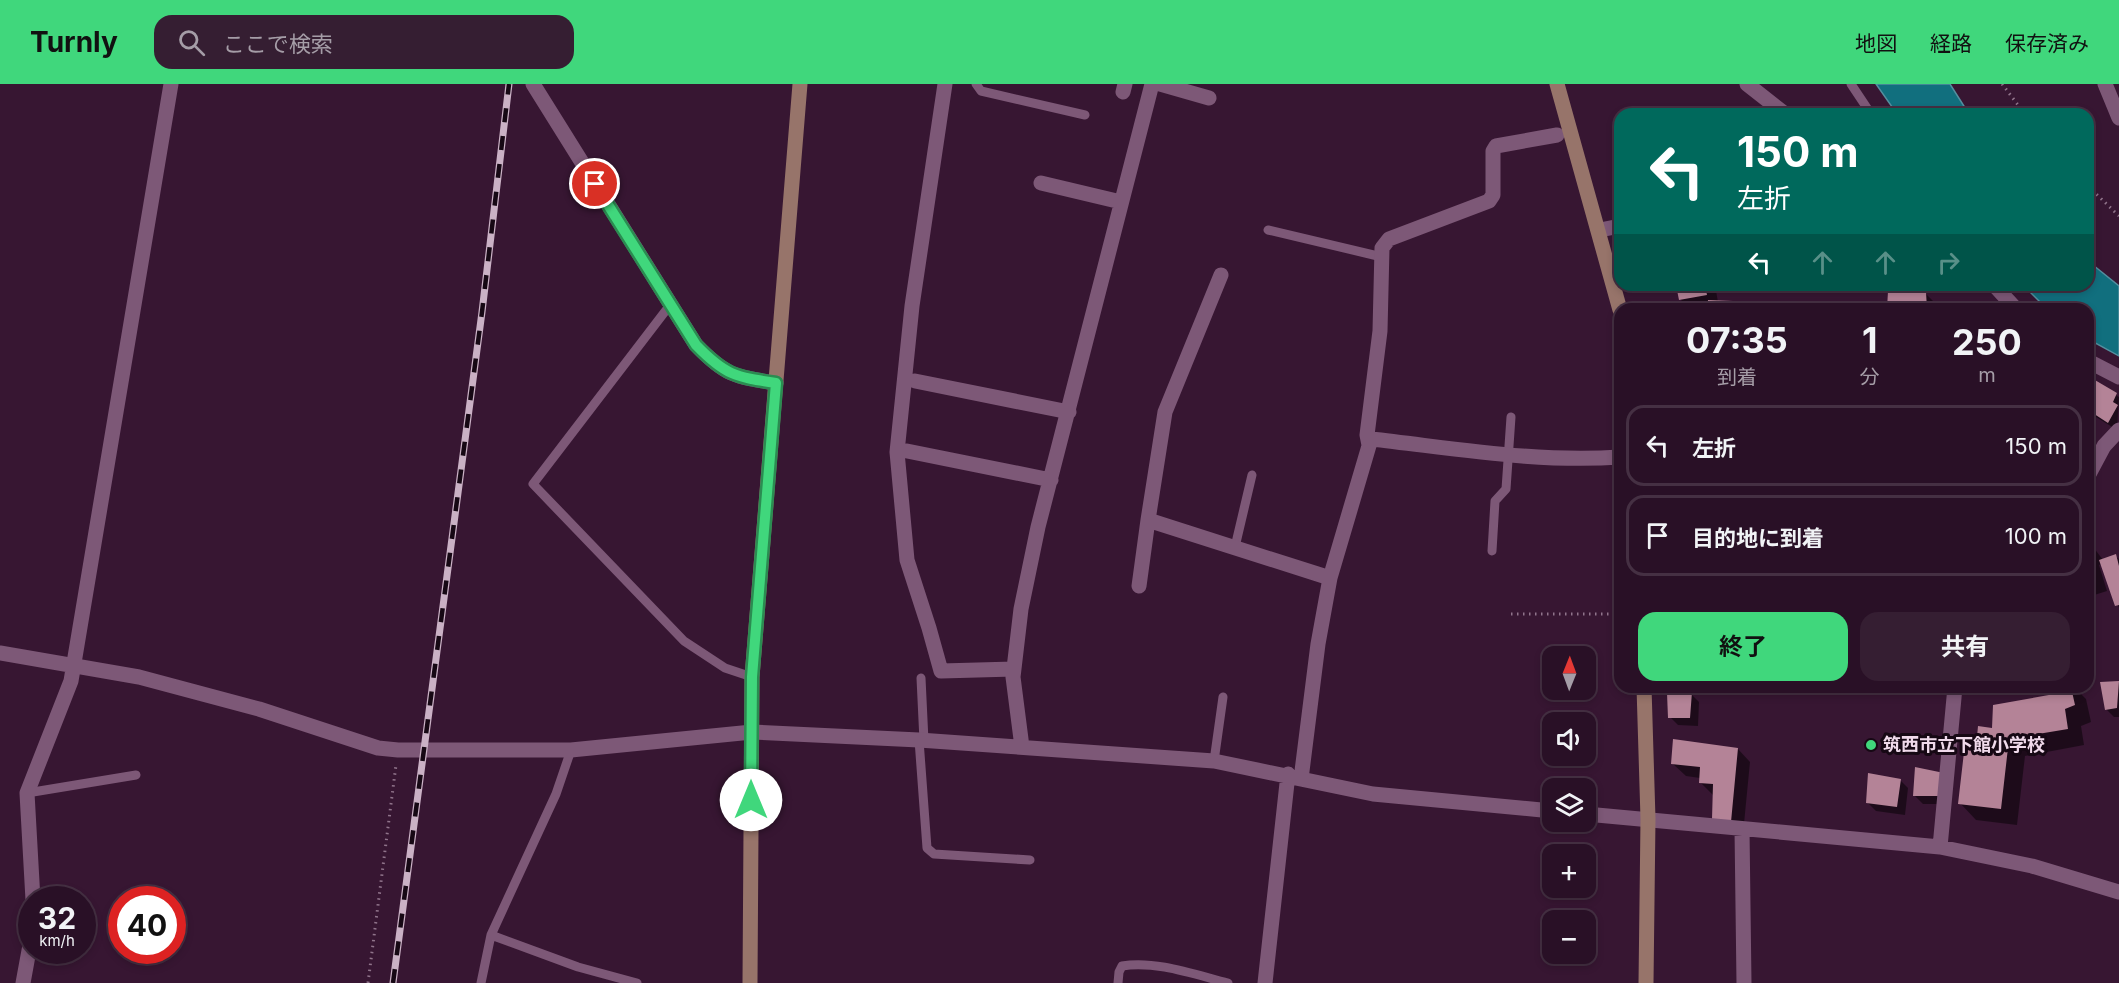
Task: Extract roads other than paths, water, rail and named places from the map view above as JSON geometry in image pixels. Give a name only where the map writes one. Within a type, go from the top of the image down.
[{"type":"street","points":[[32,886],[27,793],[71,681],[171,84]]},
{"type":"street","points":[[533,84],[696,345],[717,366],[739,378],[776,383]]},
{"type":"street","points":[[750,983],[752,677],[800,84]]},
{"type":"street","points":[[945,84],[912,306],[897,452],[906,560],[929,628],[940,672],[1014,669]]},
{"type":"street","points":[[1022,747],[1014,669],[1021,609],[1051,480],[1152,84]]},
{"type":"street","points":[[1160,84],[1209,98]]},
{"type":"street","points":[[1557,84],[1614,286]]},
{"type":"street","points":[[1747,84],[1777,108]]},
{"type":"street","points":[[2105,84],[2119,118]]},
{"type":"street","points":[[1369,445],[1367,435],[1380,331],[1382,248],[1389,239],[1489,201],[1492,195],[1493,151],[1496,146],[1557,135]]},
{"type":"street","points":[[1041,183],[1121,202]]},
{"type":"street","points":[[1600,230],[1614,227]]},
{"type":"street","points":[[1139,586],[1165,412],[1221,275]]},
{"type":"street","points":[[2000,291],[2010,303]]},
{"type":"street","points":[[2094,364],[2119,377]]},
{"type":"street","points":[[915,381],[1069,412]]},
{"type":"street","points":[[2094,465],[2104,446],[2119,430]]},
{"type":"street","points":[[1265,983],[1294,776],[1330,578],[1371,440],[1507,453],[1594,459],[1614,457]]},
{"type":"street","points":[[907,451],[1051,480]]},
{"type":"street","points":[[1148,520],[1330,578]]},
{"type":"street","points":[[0,653],[139,677],[259,709],[378,748],[571,750],[752,732],[921,740],[1214,761],[1373,794],[1542,810]]},
{"type":"street","points":[[1644,693],[1648,819],[1646,983]]},
{"type":"street","points":[[1940,847],[1954,693]]},
{"type":"street","points":[[1596,815],[1940,847],[2032,866],[2119,892]]},
{"type":"street","points":[[1742,830],[1744,983]]},
{"type":"street","points":[[23,983],[26,964]]},
{"type":"lane","points":[[976,84],[981,90],[1086,115]]},
{"type":"lane","points":[[1851,84],[1866,108]]},
{"type":"lane","points":[[1268,230],[1382,257]]},
{"type":"lane","points":[[670,304],[533,484],[684,641],[725,668],[752,677]]},
{"type":"lane","points":[[1492,550],[1495,501],[1506,489],[1511,417]]},
{"type":"lane","points":[[1235,547],[1252,475]]},
{"type":"lane","points":[[921,678],[921,740],[927,848],[934,854],[1030,860]]},
{"type":"lane","points":[[1214,761],[1223,698]]},
{"type":"lane","points":[[481,983],[491,935],[556,794],[571,750]]},
{"type":"lane","points":[[27,793],[136,775]]},
{"type":"lane","points":[[491,935],[578,966],[637,983]]},
{"type":"lane","points":[[1118,983],[1122,966],[1131,964],[1161,968],[1228,983]]},
{"type":"water","points":[[1876,84],[1950,84],[1965,108],[1893,108]]},
{"type":"water","points":[[2094,266],[2119,286],[2119,356],[2094,342],[2094,303],[2041,303],[2029,291],[2094,291]]},
{"type":"railway","points":[[393,983],[482,312],[509,84]]},
{"type":"place","name":"筑西市立下館小学校","points":[[1871,745]]}]
